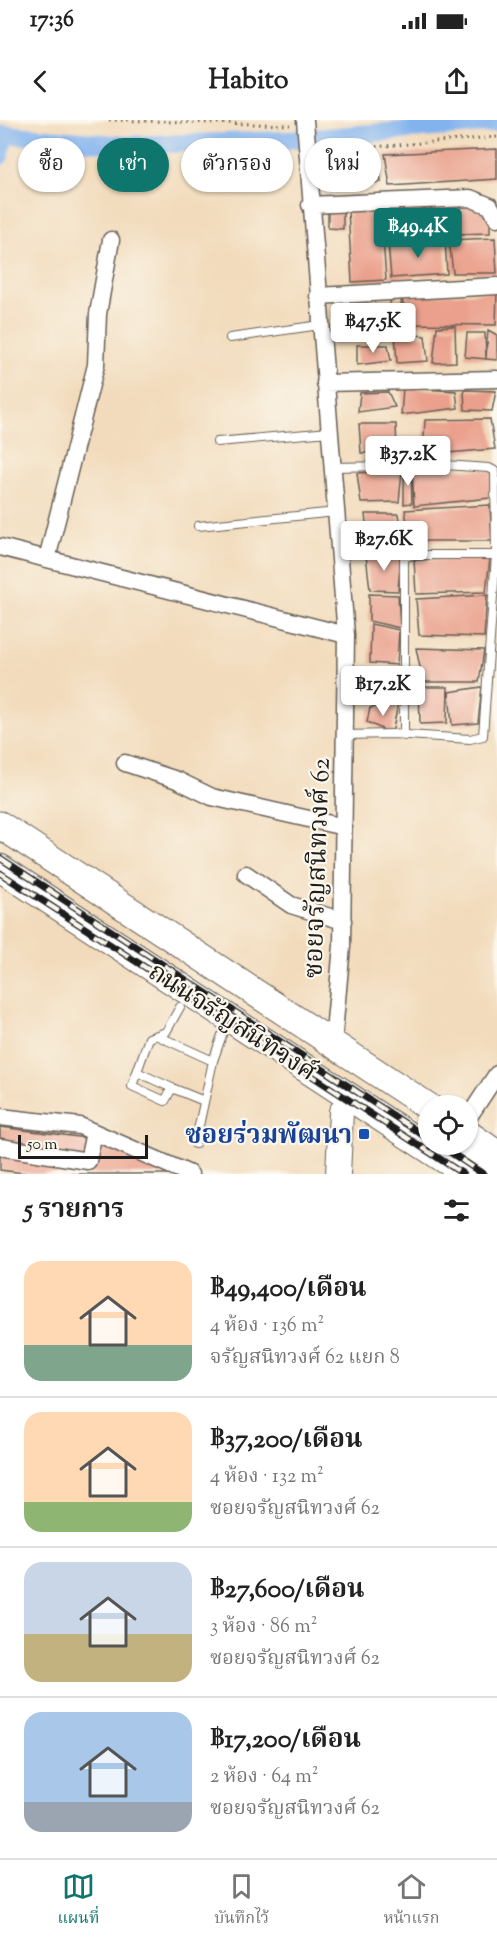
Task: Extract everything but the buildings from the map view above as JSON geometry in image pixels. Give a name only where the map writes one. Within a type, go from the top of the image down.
[{"type":"main road","name":"ถนนจรัญสนิทวงศ์","points":[[0,825],[418,1100]]},
{"type":"main road","name":"ถนนจรัญสนิทวงศ์","points":[[0,850],[418,1125]]},
{"type":"main road","name":"ถนนจรัญสนิทวงศ์","points":[[0,868],[466,1174]]},
{"type":"main road","name":"ถนนจรัญสนิทวงศ์","points":[[0,889],[437,1174]]},
{"type":"main road","points":[[478,1141],[497,1154]]},
{"type":"main road","points":[[464,1155],[492,1174]]},
{"type":"street","name":"ซอยจรัญสนิทวงศ์ 62","points":[[304,123],[305,138]]},
{"type":"street","name":"ซอยจรัญสนิทวงศ์ 62","points":[[309,192],[346,635],[343,921],[333,1043]]},
{"type":"street","points":[[310,205],[470,198],[490,206],[497,218]]},
{"type":"street","points":[[47,559],[96,365],[98,314],[111,240]]},
{"type":"street","points":[[318,296],[497,286]]},
{"type":"street","points":[[325,383],[497,379]]},
{"type":"street","points":[[0,548],[346,635]]},
{"type":"street","points":[[125,762],[177,780],[212,797],[344,827]]},
{"type":"street","points":[[246,874],[291,905],[343,921]]},
{"type":"street","points":[[478,1103],[497,1074]]},
{"type":"street","points":[[338,1174],[341,1112]]},
{"type":"street","points":[[0,1117],[80,1126],[190,1174]]},
{"type":"street","points":[[0,1147],[88,1161],[94,1132]]},
{"type":"lane","points":[[230,338],[320,325]]},
{"type":"lane","points":[[217,442],[329,432]]},
{"type":"lane","points":[[332,467],[445,465],[489,468],[495,471],[496,555],[483,736],[470,739],[345,735]]},
{"type":"lane","points":[[198,526],[336,512]]},
{"type":"lane","points":[[404,736],[404,558],[412,555],[496,555]]},
{"type":"lane","points":[[172,1088],[165,1101],[132,1086],[149,1038],[166,1032],[180,1007]]},
{"type":"lane","points":[[195,1144],[213,1062],[222,1035]]},
{"type":"lane","points":[[158,1036],[213,1062]]},
{"type":"lane","points":[[137,1072],[204,1101]]},
{"type":"path","points":[[109,120],[304,123]]},
{"type":"path","points":[[381,147],[497,137]]},
{"type":"waterway","points":[[0,156],[5,134],[124,145],[287,140],[497,123]]},
{"type":"railway","points":[[0,858],[418,1132]]},
{"type":"railway","points":[[0,873],[463,1174]]},
{"type":"railway","points":[[454,1155],[483,1174]]},
{"type":"place","name":"ซอยร่วมพัฒนา","points":[[364,1134]]}]
